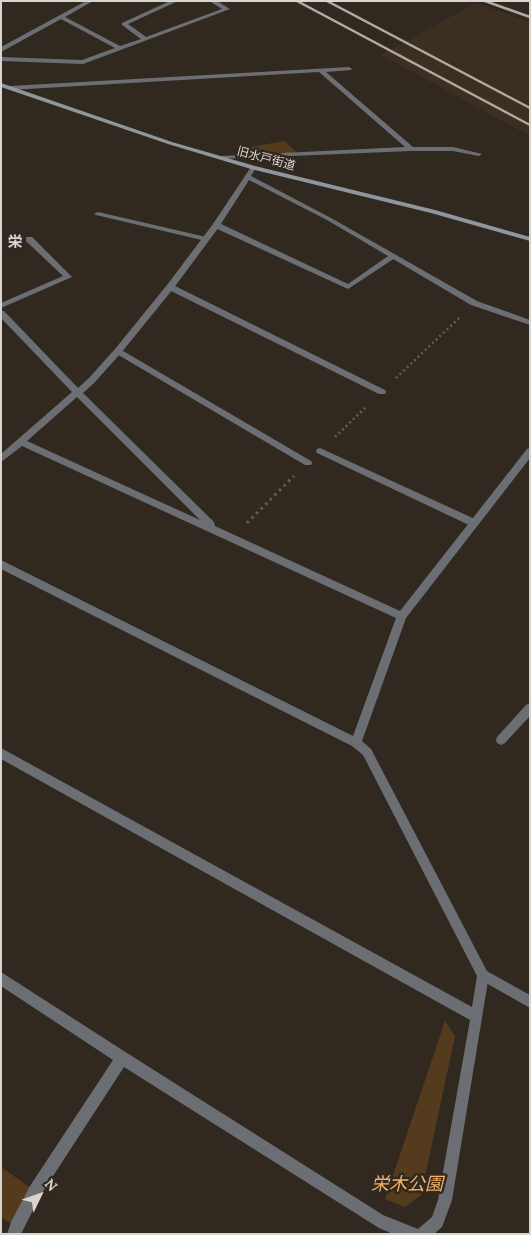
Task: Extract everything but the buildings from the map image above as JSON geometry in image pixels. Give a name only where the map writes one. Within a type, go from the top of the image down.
[{"type":"street","points":[[1,50],[90,1]]},
{"type":"street","points":[[145,39],[124,24],[175,1]]},
{"type":"street","points":[[1,60],[83,62],[227,8],[212,1]]},
{"type":"street","points":[[60,18],[119,48]]},
{"type":"street","points":[[10,88],[349,69]]},
{"type":"street","points":[[320,70],[411,149]]},
{"type":"street","name":"旧水戸街道","points":[[1,85],[170,143],[253,168],[433,211],[530,239]]},
{"type":"street","points":[[221,158],[411,149],[453,149],[479,154]]},
{"type":"street","points":[[1,459],[92,380],[118,351],[206,239],[253,168]]},
{"type":"street","points":[[248,177],[394,256],[474,303],[530,323]]},
{"type":"street","points":[[98,214],[206,239]]},
{"type":"street","points":[[216,225],[348,287],[394,256]]},
{"type":"street","points":[[1,306],[68,277],[29,239]]},
{"type":"street","points":[[170,287],[382,392]]},
{"type":"street","points":[[1,313],[77,392],[217,531]]},
{"type":"street","points":[[118,351],[308,464]]},
{"type":"street","points":[[21,442],[402,616]]},
{"type":"street","points":[[320,451],[474,522]]},
{"type":"street","points":[[356,743],[402,616],[530,451]]},
{"type":"street","points":[[1,564],[356,743],[367,752],[483,975],[530,1002]]},
{"type":"street","points":[[501,740],[530,708]]},
{"type":"street","points":[[1,753],[477,1017]]},
{"type":"street","points":[[423,1234],[437,1222],[445,1200],[483,975]]},
{"type":"street","points":[[1,978],[122,1058],[379,1221],[412,1234]]},
{"type":"street","points":[[14,1234],[35,1192],[122,1058]]},
{"type":"path","points":[[320,451],[474,303]]},
{"type":"path","points":[[231,538],[308,464]]},
{"type":"shaded area","points":[[476,3],[530,22],[530,136],[381,55]]},
{"type":"green space","points":[[285,141],[298,154],[250,157],[244,148]]},
{"type":"green space","name":"栄木公園","points":[[445,1021],[455,1036],[421,1195],[405,1207],[385,1199]]},
{"type":"green space","points":[[1,1167],[35,1191],[16,1227],[1,1217]]},
{"type":"railway","points":[[297,1],[530,125]]},
{"type":"railway","points":[[327,1],[530,108]]},
{"type":"railway","points":[[485,1],[530,17]]},
{"type":"district","name":"栄","points":[[15,243]]}]
